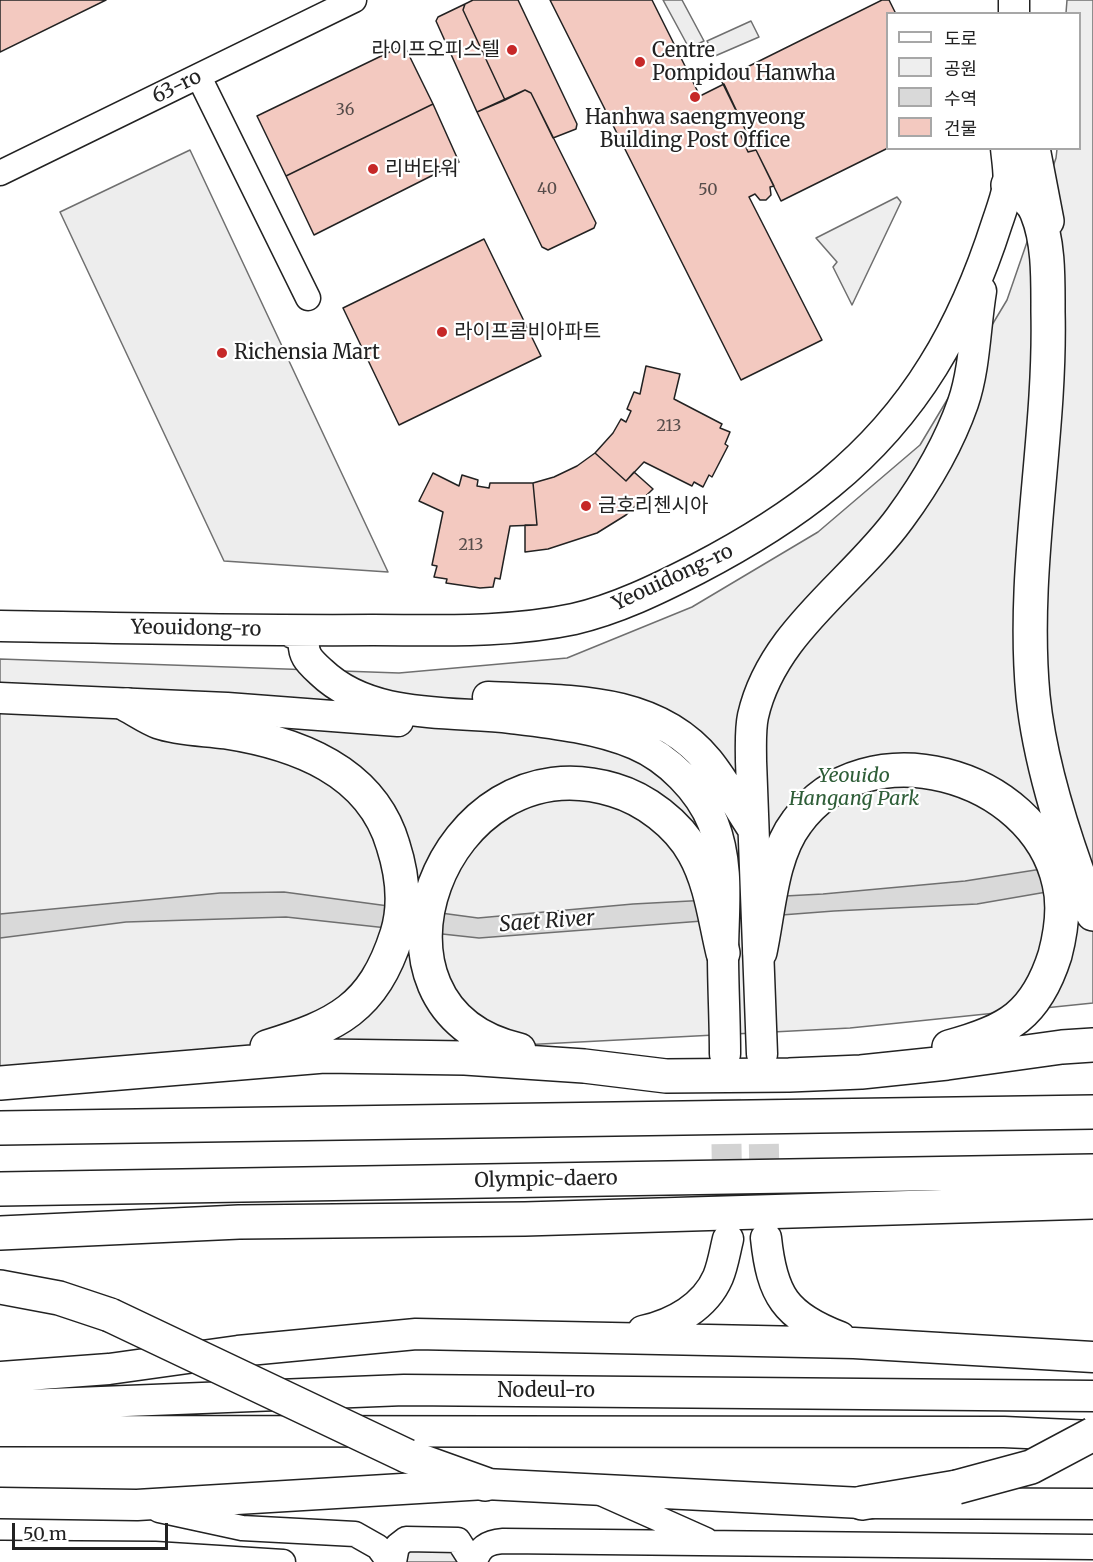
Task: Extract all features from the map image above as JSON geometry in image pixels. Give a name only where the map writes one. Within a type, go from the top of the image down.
[{"type":"highway","points":[[861,1072],[975,1040],[1003,1029],[1027,1010],[1046,984],[1082,912],[1061,817],[1043,753],[1033,697],[1031,646],[1033,568],[1054,262],[1033,150]]},
{"type":"highway","points":[[1008,185],[1027,197],[1037,212],[1043,233],[1048,283],[1049,351]]},
{"type":"highway","points":[[127,705],[160,722],[248,736],[297,748],[332,764],[357,786],[377,810],[390,835],[397,857],[401,905],[390,954],[379,976],[364,997],[339,1020],[312,1033],[268,1047],[230,1063]]},
{"type":"highway","points":[[760,952],[763,843],[797,822],[829,789],[861,774],[900,769],[935,772],[969,783],[999,801],[1029,826],[1047,851],[1059,883],[1082,912]]},
{"type":"highway","points":[[584,1066],[494,1044],[465,1027],[446,1007],[434,984],[427,959],[429,911],[442,862],[462,834],[491,810],[507,799],[538,786],[568,781],[596,784],[616,790],[651,807],[675,829],[708,851],[705,878],[723,953]]},
{"type":"highway","points":[[0,1083],[324,1056],[407,1055],[584,1066],[666,1076],[861,1072],[1093,1045]]},
{"type":"highway","points":[[0,1128],[1093,1112]]},
{"type":"highway","name":"Olympic-daero","points":[[0,1189],[1093,1171]]},
{"type":"highway","points":[[0,1233],[239,1222],[525,1219],[1093,1202]]},
{"type":"highway","points":[[0,1287],[58,1298],[110,1315],[407,1456],[485,1484]]},
{"type":"highway","points":[[862,1503],[957,1488],[1031,1467],[1093,1435]]},
{"type":"main road","name":"Yeouidong-ro","points":[[0,626],[289,631],[484,629],[575,618],[618,606],[663,586],[750,541],[814,497],[864,454],[910,403],[946,345],[968,303],[987,256],[1008,185],[1006,150]]},
{"type":"main road","points":[[763,843],[753,717],[766,680],[782,650],[870,557],[901,518],[933,467],[963,402],[987,256]]},
{"type":"main road","points":[[289,631],[313,641],[324,654],[343,668],[372,681],[408,690],[447,696],[582,702],[615,706],[647,716],[674,729],[707,760],[763,843]]},
{"type":"main road","points":[[289,631],[304,638],[303,649],[306,658],[344,692],[378,703],[416,710],[510,718],[608,734],[638,745],[686,781],[703,803],[713,822],[708,851]]},
{"type":"main road","points":[[0,698],[227,708],[552,733],[612,743],[663,762]]},
{"type":"main road","points":[[760,952],[762,1054]]},
{"type":"main road","points":[[723,953],[725,1054]]},
{"type":"main road","points":[[766,1238],[768,1263],[776,1288],[789,1307],[807,1324],[854,1342]]},
{"type":"main road","points":[[618,1337],[670,1323],[704,1298],[718,1277],[728,1239]]},
{"type":"main road","points":[[0,1377],[109,1369],[238,1351],[416,1334],[854,1342],[1093,1357]]},
{"type":"main road","name":"Nodeul-ro","points":[[0,1406],[404,1390],[1093,1396]]},
{"type":"main road","points":[[0,1431],[1004,1432],[1093,1435]]},
{"type":"main road","points":[[0,1503],[137,1505],[485,1484],[862,1503],[1093,1504]]},
{"type":"street","name":"63-ro","points":[[0,173],[354,0]]},
{"type":"street","points":[[199,77],[308,298]]},
{"type":"street","points":[[590,1488],[714,1543]]},
{"type":"street","points":[[137,1505],[242,1528],[355,1534],[378,1547],[389,1562]]},
{"type":"street","points":[[394,1562],[397,1546],[406,1539],[458,1540],[473,1562]]},
{"type":"street","points":[[473,1562],[477,1553],[489,1542],[503,1541],[1093,1547]]},
{"type":"street","points":[[1023,1547],[1052,1562]]},
{"type":"street","points":[[0,1553],[155,1554],[283,1562]]},
{"type":"green space","name":"Yeouido Hangang Park","points":[[1067,0],[1093,0],[1093,1003],[850,1028],[0,1072],[0,659],[399,673],[567,658],[692,607],[818,532],[920,445],[1007,300],[1057,150],[1081,150],[1081,12],[1066,12]]},
{"type":"green space","points":[[897,197],[901,202],[852,305],[833,267],[837,262],[816,238]]},
{"type":"shaded area","points":[[663,0],[682,0],[704,41],[689,48]]},
{"type":"shaded area","points":[[751,21],[759,37],[715,56],[707,41]]},
{"type":"shaded area","points":[[190,150],[388,572],[224,561],[60,212]]},
{"type":"shaded area","points":[[412,1549],[459,1549],[465,1562],[405,1562],[405,1553]]},
{"type":"water","name":"Saet River","points":[[1093,861],[1093,884],[977,904],[834,911],[479,938],[286,917],[126,922],[0,938],[0,914],[220,893],[284,892],[478,918],[633,904],[823,894],[965,881]]},
{"type":"building","points":[[0,0],[106,0],[0,52]]},
{"type":"building","name":"라이프오피스텔","points":[[473,0],[518,0],[577,124],[576,129],[553,138],[531,93],[525,90],[505,100],[463,10],[465,4]]},
{"type":"building","points":[[550,0],[652,0],[700,96],[724,84],[746,131],[741,136],[748,152],[756,150],[774,186],[770,187],[771,195],[766,200],[760,200],[755,194],[749,197],[822,340],[741,380]]},
{"type":"building","points":[[882,0],[889,0],[895,12],[886,12],[886,149],[781,201],[756,150],[748,152],[741,136],[746,131],[721,80]]},
{"type":"building","points":[[465,4],[463,10],[505,100],[477,112],[436,21],[438,17]]},
{"type":"building","points":[[404,45],[433,104],[286,176],[257,116]]},
{"type":"building","points":[[525,90],[531,93],[596,223],[594,228],[548,250],[542,247],[477,112]]},
{"type":"building","name":"리버타워","points":[[433,104],[459,162],[314,235],[286,176]]},
{"type":"building","name":"라이프콤비아파트","points":[[484,239],[541,356],[399,425],[343,308]]},
{"type":"building","points":[[646,366],[680,374],[674,399],[722,424],[720,428],[730,432],[725,444],[728,446],[712,477],[709,475],[703,487],[694,482],[692,486],[644,462],[626,481],[595,453],[613,433],[621,419],[626,422],[631,411],[627,409],[634,392],[640,394]]},
{"type":"building","name":"금호리첸시아","points":[[595,453],[626,481],[634,472],[653,489],[626,515],[597,533],[548,549],[525,552],[525,525],[537,525],[533,483],[554,477],[577,466]]},
{"type":"building","points":[[433,473],[459,486],[462,475],[478,480],[477,486],[489,488],[490,483],[533,483],[537,525],[510,526],[500,579],[495,578],[493,587],[480,588],[446,583],[447,579],[434,577],[437,566],[432,565],[443,512],[419,501]]},
{"type":"tunnel","points":[[725,1054],[728,1237]]},
{"type":"tunnel","points":[[762,1054],[765,1202]]},
{"type":"place","name":"라이프오피스텔","points":[[512,50]]},
{"type":"place","name":"Centre Pompidou Hanwha","points":[[640,62]]},
{"type":"place","name":"Hanhwa saengmyeong Building Post Office","points":[[695,97]]},
{"type":"place","name":"리버타워","points":[[373,169]]},
{"type":"place","name":"라이프콤비아파트","points":[[442,332]]},
{"type":"place","name":"Richensia Mart","points":[[222,353]]},
{"type":"place","name":"금호리첸시아","points":[[586,506]]}]
